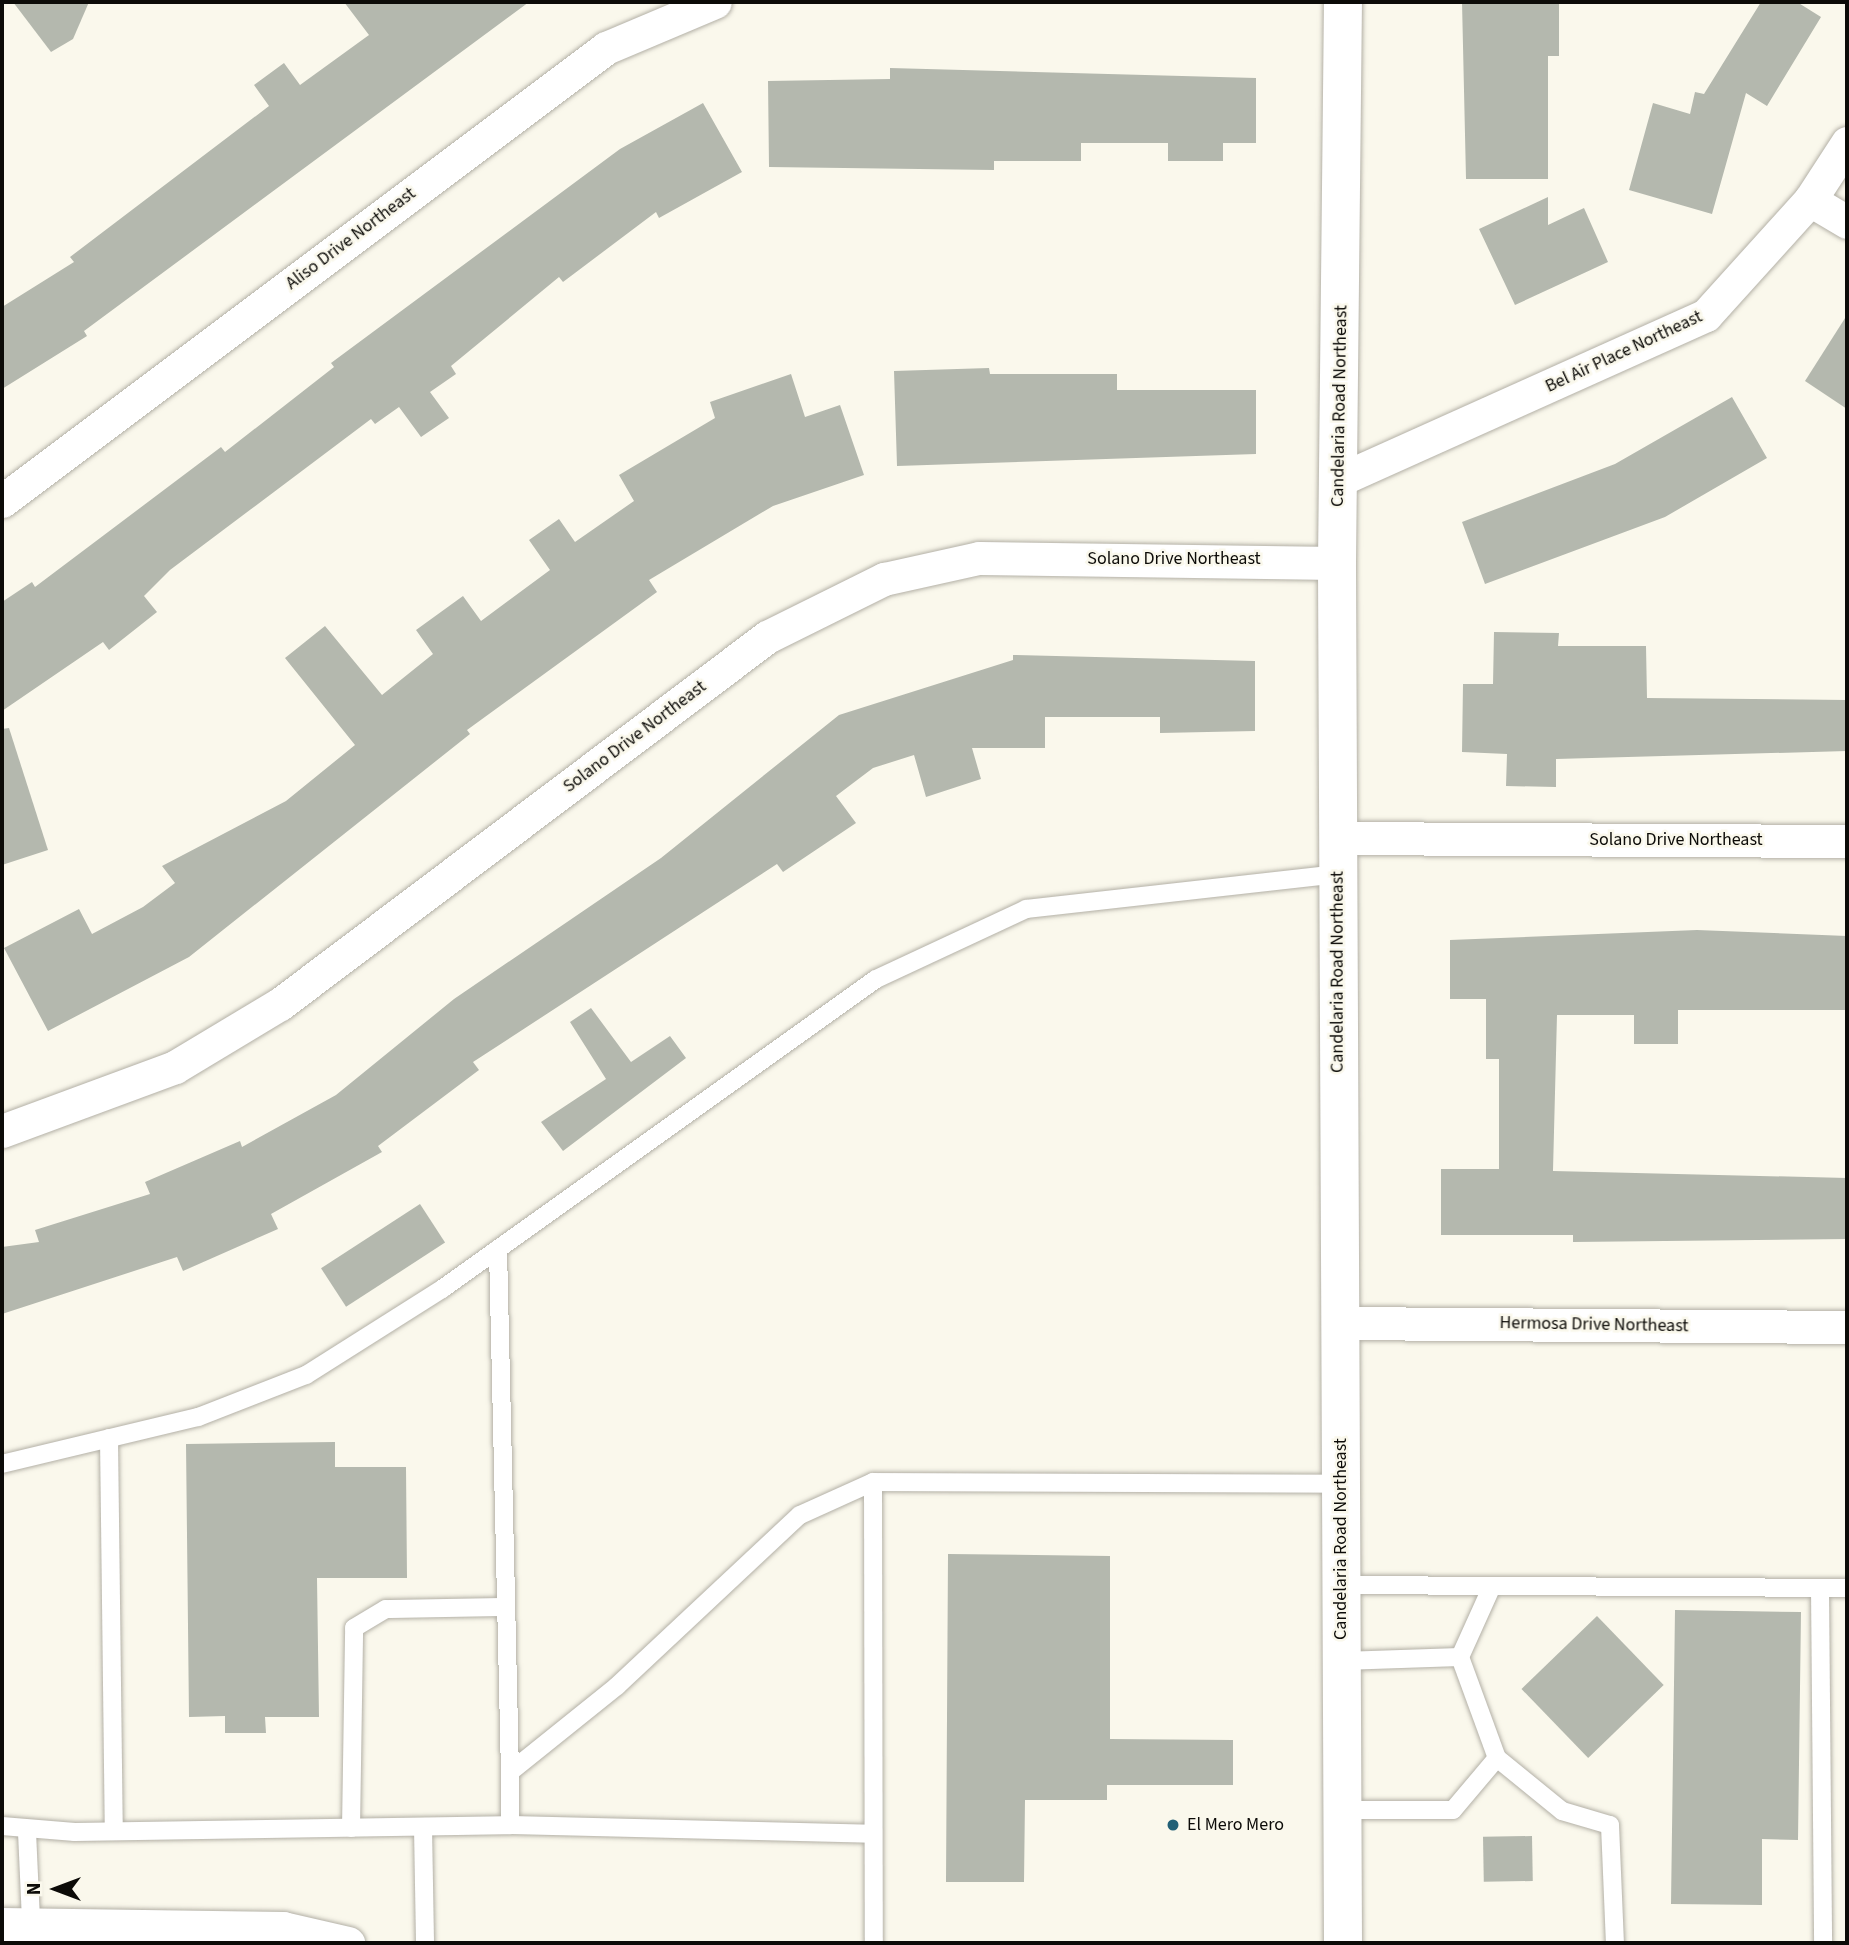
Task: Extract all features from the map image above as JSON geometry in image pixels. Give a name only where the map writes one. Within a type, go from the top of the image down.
[{"type":"main road","name":"Candelaria Road Northeast","points":[[1343,2],[1337,563],[1343,1943]]},
{"type":"street","name":"Aliso Drive Northeast","points":[[2,501],[606,48],[715,2]]},
{"type":"street","name":"Bel Air Place Northeast","points":[[1339,480],[1706,315],[1810,200],[1847,143]]},
{"type":"street","points":[[1810,200],[1847,222]]},
{"type":"street","name":"Solano Drive Northeast","points":[[2,1131],[175,1067],[280,1003],[767,637],[884,579],[979,558],[1337,563]]},
{"type":"street","name":"Solano Drive Northeast","points":[[1338,856],[1847,841]]},
{"type":"street","name":"Hermosa Drive Northeast","points":[[1340,1323],[1847,1327]]},
{"type":"street","points":[[22,1931],[283,1928],[348,1943]]},
{"type":"lane","points":[[2,1464],[198,1417],[306,1375],[498,1249],[876,979],[1026,909],[1338,856]]},
{"type":"lane","points":[[498,1249],[510,1825]]},
{"type":"lane","points":[[109,1438],[114,1831]]},
{"type":"lane","points":[[510,1772],[617,1686],[800,1515],[873,1482],[1341,1483]]},
{"type":"lane","points":[[873,1482],[874,1943]]},
{"type":"lane","points":[[1342,1585],[1847,1588]]},
{"type":"lane","points":[[1492,1586],[1460,1657],[1497,1758],[1562,1811],[1610,1825],[1615,1943]]},
{"type":"lane","points":[[1820,1588],[1823,1943]]},
{"type":"lane","points":[[351,1828],[354,1628],[386,1608],[506,1607]]},
{"type":"lane","points":[[1342,1661],[1460,1657]]},
{"type":"lane","points":[[1342,1810],[1453,1810],[1497,1758]]},
{"type":"lane","points":[[2,1826],[27,1832],[510,1825],[873,1834]]},
{"type":"lane","points":[[423,1827],[425,1943]]},
{"type":"lane","points":[[22,1931],[27,1832]]},
{"type":"building","points":[[13,2],[89,2],[73,39],[51,52]]},
{"type":"building","points":[[344,2],[529,2],[84,331],[87,336],[2,389],[2,307],[74,262],[70,257],[269,106],[254,85],[284,63],[300,85],[369,35]]},
{"type":"building","points":[[1462,2],[1559,2],[1559,56],[1548,56],[1548,179],[1466,179]]},
{"type":"building","points":[[1761,2],[1797,2],[1821,17],[1767,106],[1746,93],[1712,214],[1629,190],[1653,103],[1690,114],[1695,92],[1704,94]]},
{"type":"building","points":[[890,68],[1256,78],[1256,143],[1223,143],[1223,161],[1168,161],[1168,143],[1081,143],[1081,161],[994,161],[994,170],[769,167],[768,81],[890,79]]},
{"type":"building","points":[[703,103],[742,172],[659,218],[656,212],[563,282],[559,277],[451,366],[456,374],[430,392],[449,418],[421,437],[399,407],[375,424],[371,419],[170,570],[144,596],[157,612],[109,650],[103,642],[2,711],[2,602],[32,582],[35,587],[221,447],[225,452],[334,367],[331,363],[620,149]]},
{"type":"building","points":[[1548,197],[1548,225],[1584,208],[1608,262],[1515,305],[1479,229]]},
{"type":"building","points":[[1847,315],[1847,409],[1805,381]]},
{"type":"building","points":[[989,368],[990,374],[1117,374],[1117,390],[1256,390],[1256,454],[897,466],[894,371]]},
{"type":"building","points":[[791,374],[805,417],[840,405],[864,475],[773,506],[649,580],[657,592],[467,730],[470,734],[189,957],[48,1031],[4,948],[79,909],[92,934],[143,907],[175,883],[162,866],[286,801],[355,745],[285,658],[325,626],[382,695],[433,654],[416,630],[463,596],[481,621],[550,570],[529,540],[559,519],[575,542],[634,501],[619,475],[715,418],[710,402]]},
{"type":"building","points":[[1732,397],[1767,458],[1665,517],[1485,584],[1462,522],[1615,464]]},
{"type":"building","points":[[1494,632],[1559,633],[1558,646],[1646,646],[1647,698],[1847,700],[1847,751],[1556,759],[1556,787],[1506,786],[1507,754],[1462,752],[1463,684],[1493,684]]},
{"type":"building","points":[[1013,655],[1255,661],[1255,731],[1160,733],[1160,717],[1045,717],[1045,748],[972,748],[981,779],[926,797],[914,755],[873,768],[836,796],[856,823],[783,872],[777,864],[473,1062],[479,1070],[378,1146],[382,1152],[271,1214],[278,1229],[183,1271],[177,1257],[2,1314],[2,1247],[39,1242],[35,1230],[150,1194],[145,1182],[240,1141],[242,1147],[336,1095],[454,999],[661,858],[839,715],[1013,660]]},
{"type":"building","points":[[9,728],[48,850],[2,865],[2,729]]},
{"type":"building","points":[[1697,930],[1847,936],[1847,1010],[1678,1010],[1678,1044],[1634,1044],[1634,1015],[1557,1015],[1553,1171],[1847,1178],[1847,1239],[1573,1242],[1573,1235],[1441,1235],[1441,1169],[1499,1169],[1499,1059],[1486,1059],[1486,999],[1450,999],[1450,940]]},
{"type":"building","points":[[591,1008],[631,1062],[670,1036],[686,1058],[563,1151],[541,1122],[606,1079],[570,1022]]},
{"type":"building","points":[[420,1204],[445,1243],[346,1307],[321,1268]]},
{"type":"building","points":[[335,1442],[335,1467],[406,1467],[407,1578],[317,1578],[319,1717],[265,1717],[266,1733],[225,1733],[225,1716],[189,1717],[186,1444]]},
{"type":"building","points":[[948,1554],[1110,1556],[1110,1739],[1233,1740],[1233,1785],[1107,1785],[1107,1800],[1025,1800],[1024,1882],[946,1882]]},
{"type":"building","points":[[1675,1610],[1801,1612],[1798,1840],[1762,1839],[1762,1905],[1671,1904]]},
{"type":"building","points":[[1597,1616],[1664,1685],[1588,1758],[1521,1689]]},
{"type":"building","points":[[1532,1836],[1533,1881],[1484,1882],[1483,1837]]},
{"type":"place","name":"El Mero Mero","points":[[1173,1825]]}]
